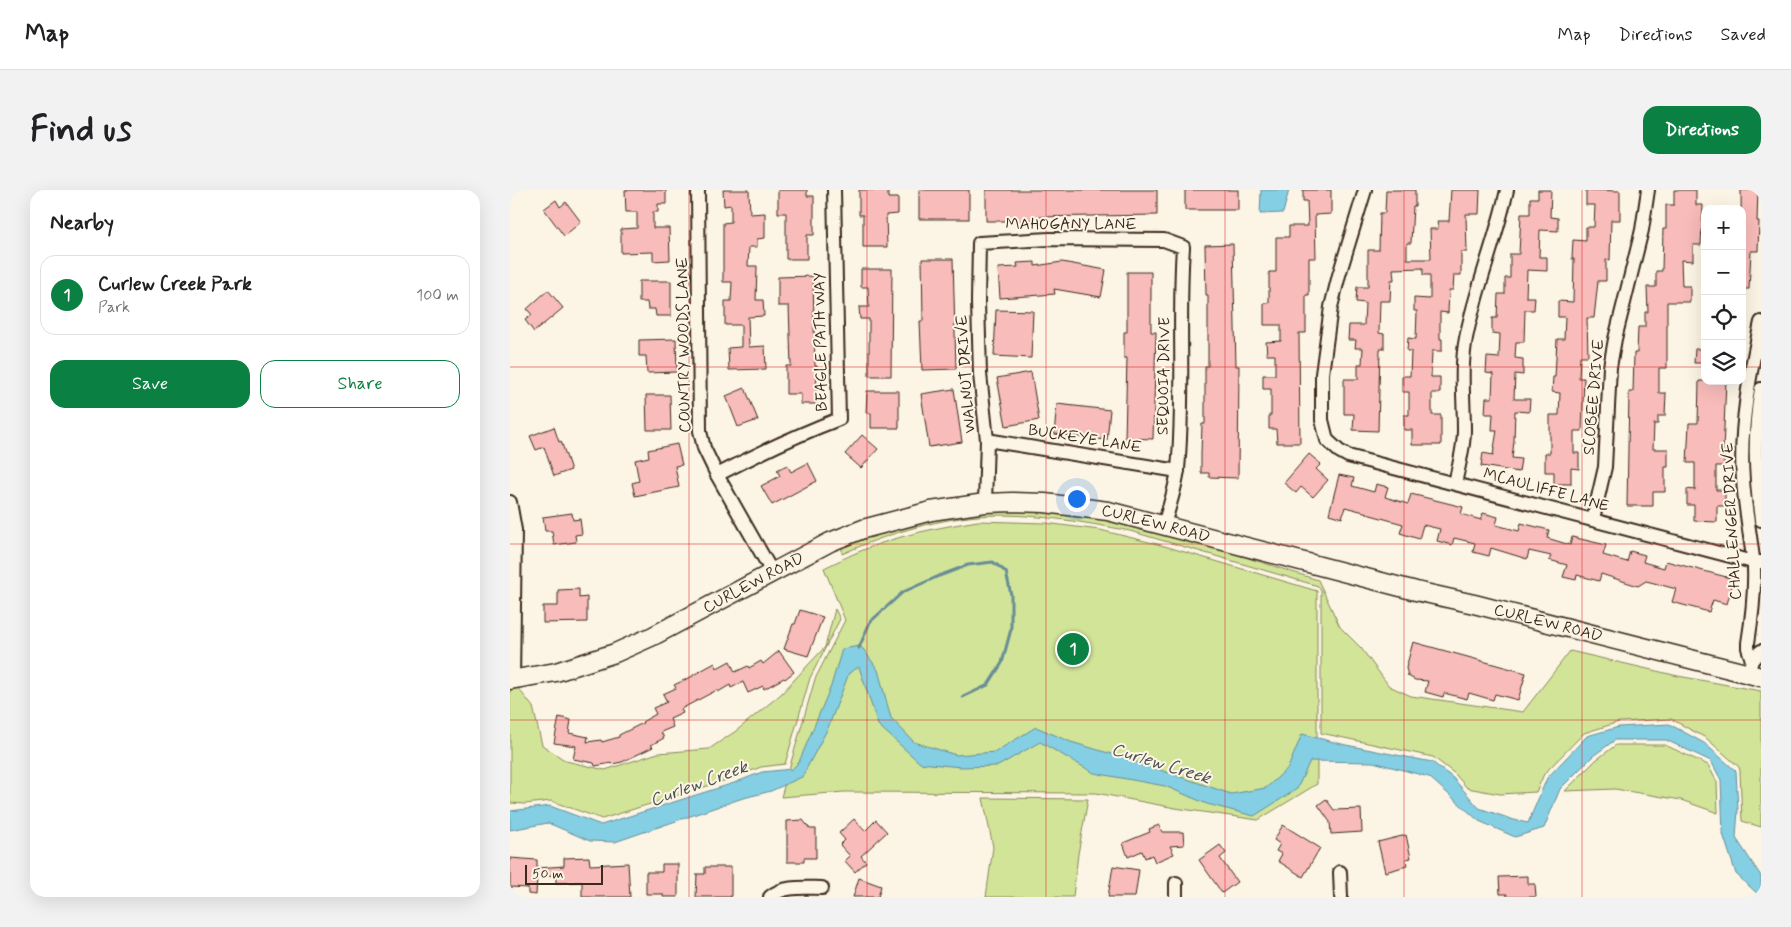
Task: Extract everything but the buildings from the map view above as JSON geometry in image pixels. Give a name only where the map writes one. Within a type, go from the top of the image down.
[{"type":"main road","name":"CURLEW ROAD","points":[[512,680],[556,672],[615,653],[653,636],[830,542],[863,529],[931,510],[985,503],[1045,503],[1108,511],[1416,591],[1756,666]]},
{"type":"street","name":"COUNTRY WOODS LANE","points":[[698,190],[700,431],[704,448],[717,475],[772,572]]},
{"type":"street","name":"BEAGLE PATH WAY","points":[[717,475],[777,445],[839,419],[834,190]]},
{"type":"street","name":"MCAULIFFE LANE","points":[[1365,190],[1331,307],[1322,374],[1322,420],[1327,440],[1348,456],[1757,562]]},
{"type":"street","points":[[1455,483],[1464,439],[1462,391],[1466,338],[1497,233],[1507,190]]},
{"type":"street","name":"SCOBEE DRIVE","points":[[1593,519],[1605,467],[1610,367],[1642,230],[1648,190]]},
{"type":"street","name":"MAHOGANY LANE","points":[[979,242],[1048,239],[1164,240]]},
{"type":"street","name":"SEQUOIA DRIVE","points":[[1164,240],[1183,247],[1178,471],[1164,524]]},
{"type":"street","name":"WALNUT DRIVE","points":[[979,242],[980,374],[987,440],[985,503]]},
{"type":"street","name":"CHALLENGER DRIVE","points":[[1756,666],[1748,648],[1757,562],[1749,481],[1756,419],[1752,406],[1761,325]]},
{"type":"street","name":"CHALLENGER DRIVE","points":[[1752,406],[1761,389]]},
{"type":"street","name":"BUCKEYE LANE","points":[[987,440],[1178,471]]},
{"type":"street","name":"CHALLENGER DRIVE","points":[[1749,481],[1761,520]]},
{"type":"street","points":[[510,502],[515,530],[512,680]]},
{"type":"street","points":[[1340,872],[1341,897]]},
{"type":"street","points":[[1176,883],[1176,897]]},
{"type":"street","points":[[773,895],[792,889],[822,888]]},
{"type":"green space","points":[[1045,509],[1149,527],[1318,580],[1340,627],[1361,648],[1389,686],[1411,696],[1523,712],[1570,651],[1678,676],[1761,691],[1761,827],[1742,821],[1739,767],[1706,738],[1671,719],[1619,722],[1584,733],[1544,774],[1536,792],[1500,794],[1467,788],[1455,774],[1433,757],[1321,733],[1321,591],[1318,586],[1130,531],[1074,521],[1015,515],[978,516],[943,521],[891,535],[842,554],[842,544],[946,513]]},
{"type":"green space","points":[[978,521],[1045,523],[1100,530],[1161,545],[1317,591],[1317,784],[1258,820],[1175,808],[1096,793],[844,792],[781,797],[815,679],[845,620],[824,568],[858,552],[891,540],[934,529]]},
{"type":"green space","points":[[835,609],[840,619],[810,678],[785,764],[761,767],[733,778],[602,819],[551,801],[525,804],[510,803],[510,690],[518,688],[533,707],[542,745],[566,761],[605,770],[658,753],[709,749],[736,731],[781,694],[825,647]]},
{"type":"green space","points":[[1616,745],[1665,745],[1708,765],[1717,782],[1718,813],[1681,800],[1615,789],[1565,791],[1596,760]]},
{"type":"green space","points":[[983,798],[1088,799],[1078,854],[1073,897],[986,897],[993,847]]},
{"type":"water","points":[[1261,190],[1289,190],[1283,213],[1260,214]]},
{"type":"water","points":[[860,646],[878,670],[891,718],[914,742],[956,755],[995,752],[1036,727],[1071,742],[1231,794],[1266,788],[1288,768],[1302,734],[1432,762],[1453,778],[1479,808],[1528,823],[1547,778],[1587,736],[1619,727],[1669,724],[1704,743],[1736,771],[1738,810],[1736,838],[1761,876],[1761,897],[1736,874],[1723,834],[1721,780],[1711,761],[1666,740],[1615,740],[1593,756],[1560,789],[1544,828],[1515,837],[1479,821],[1429,777],[1373,762],[1310,761],[1297,789],[1254,816],[1207,804],[1165,786],[1094,773],[1040,742],[998,766],[961,767],[920,763],[878,725],[859,667],[849,673],[828,728],[802,777],[771,791],[740,799],[615,842],[590,841],[548,823],[510,830],[510,811],[550,806],[601,825],[734,783],[762,772],[792,769],[799,762],[831,686],[842,649]]},
{"type":"waterway","points":[[859,648],[870,622],[903,592],[968,565],[993,562],[1006,572],[1011,595],[1011,629],[1002,663],[988,685],[963,697]]},
{"type":"place","name":"Curlew Creek Park","points":[[1073,649]]},
{"type":"water label","name":"Curlew Creek","points":[[1161,764]]},
{"type":"water label","name":"Curlew Creek","points":[[699,784]]}]
